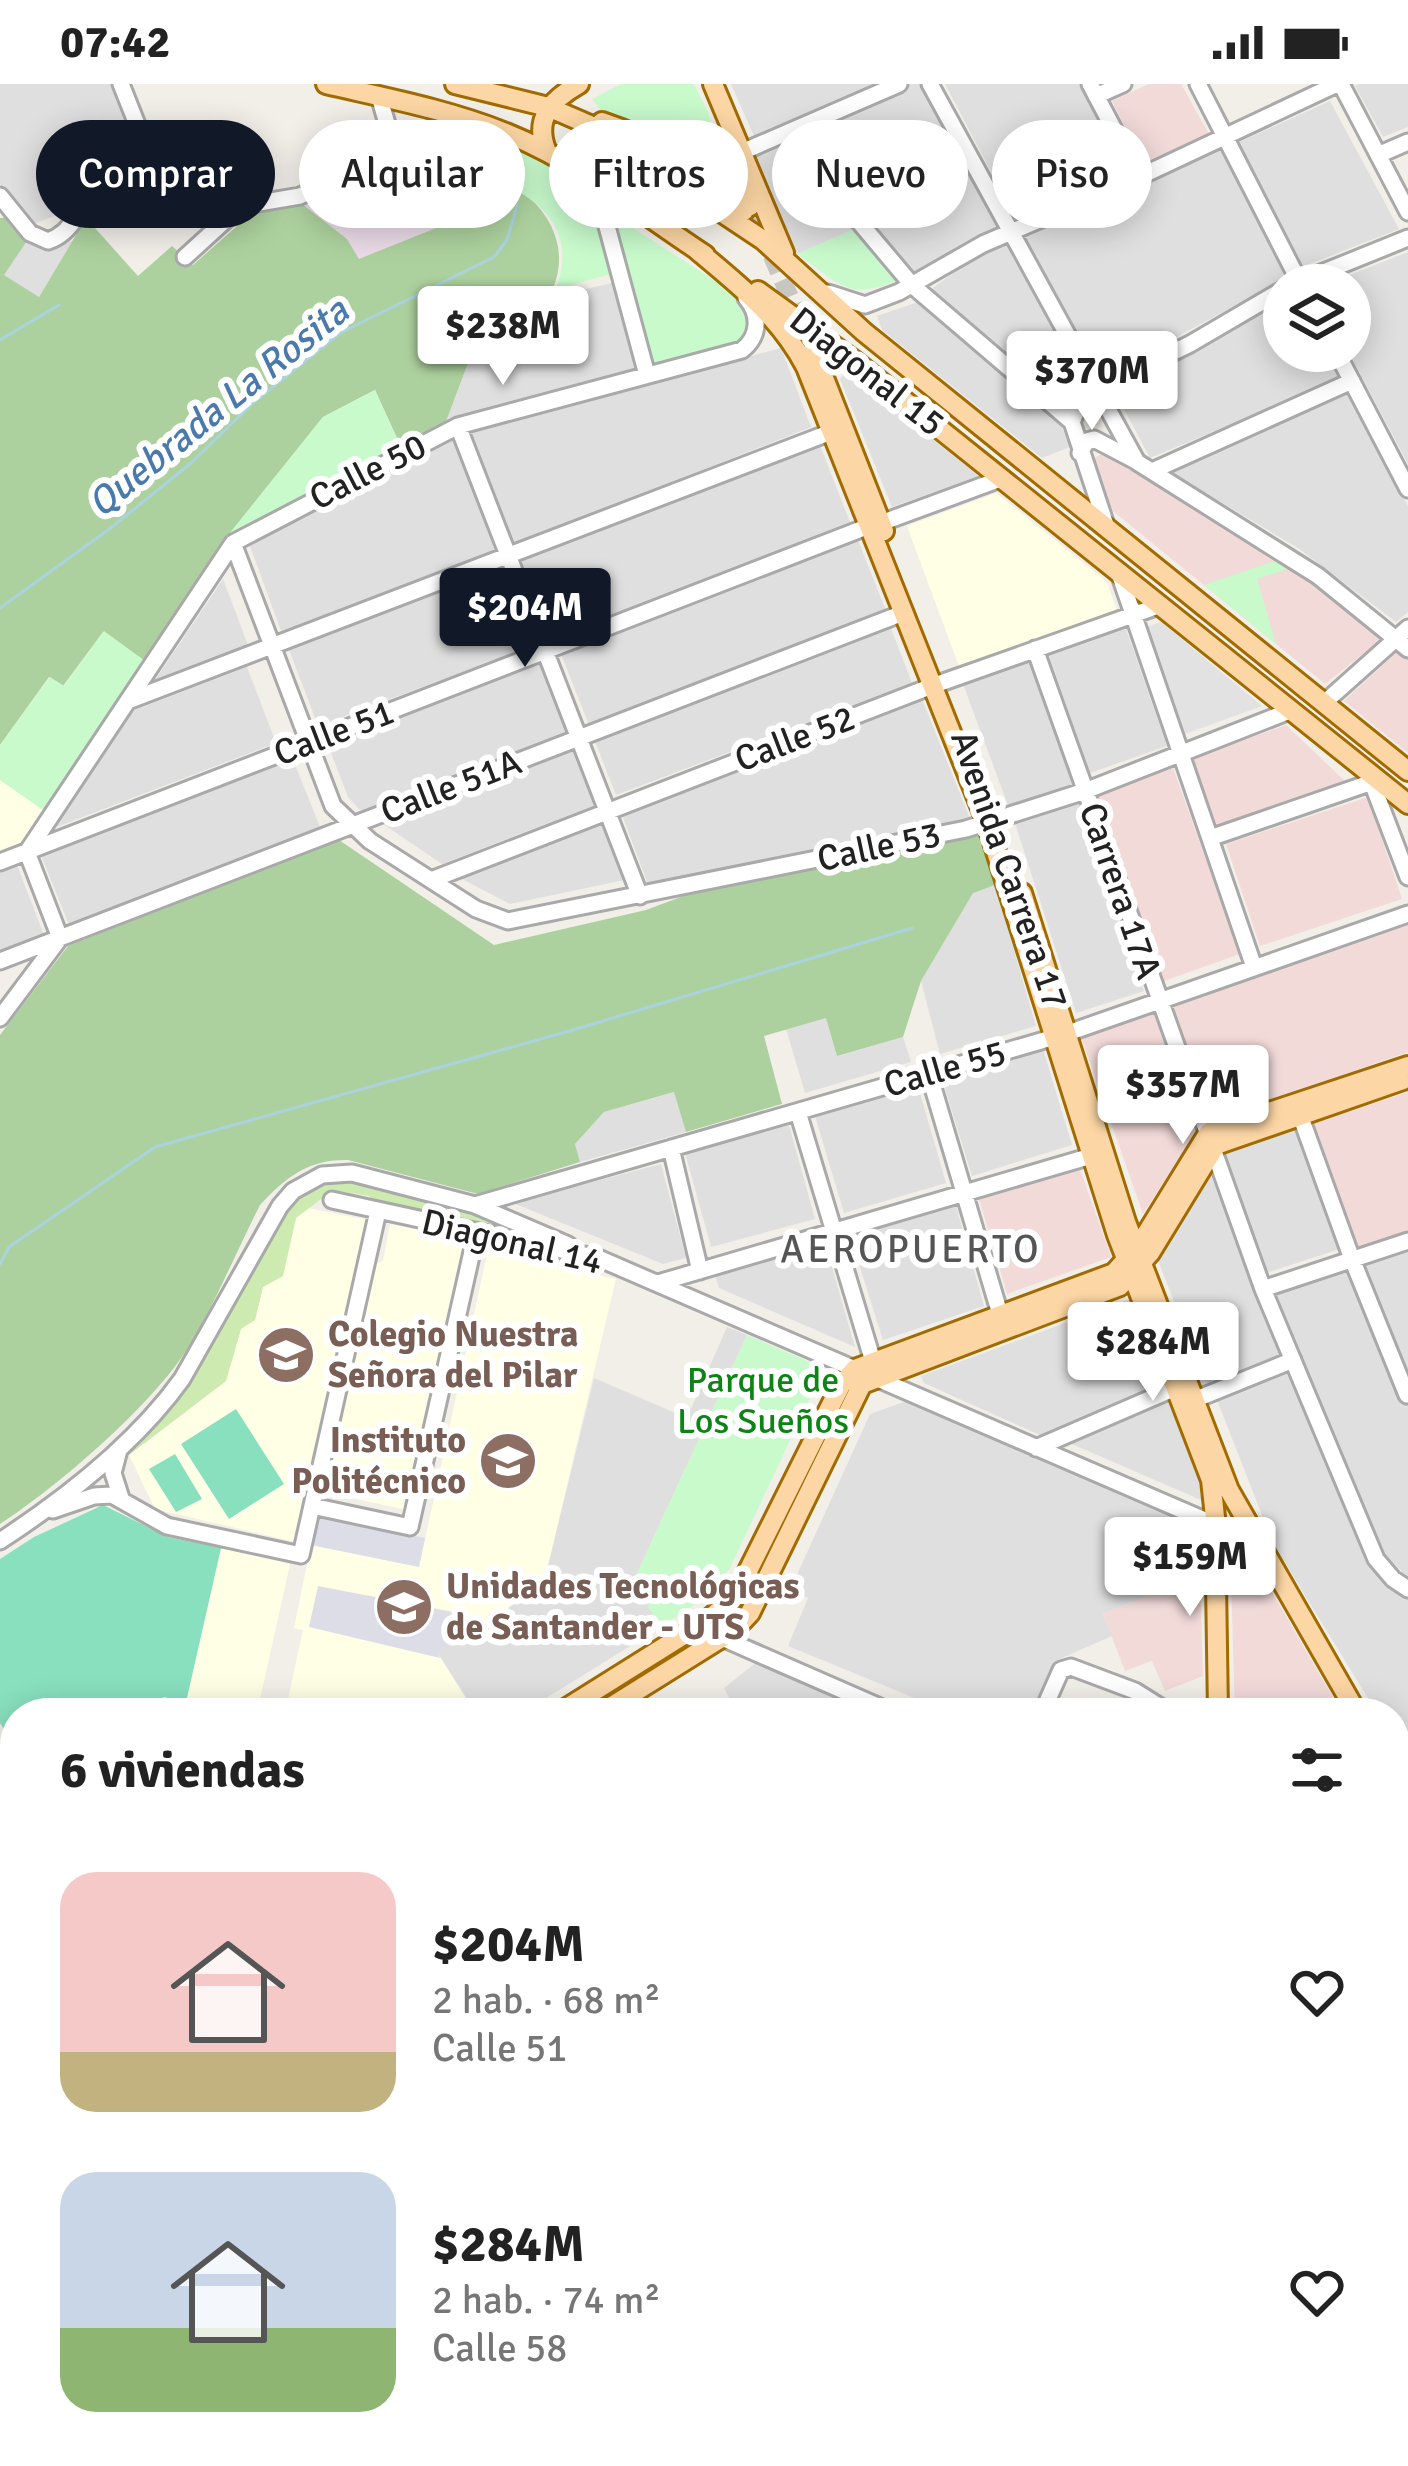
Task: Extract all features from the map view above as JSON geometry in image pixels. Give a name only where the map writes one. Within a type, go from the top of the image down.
[{"type":"main road","name":"Diagonal 15","points":[[326,84],[476,122],[547,152]]},
{"type":"main road","name":"Diagonal 15","points":[[458,84],[554,109],[629,148],[786,257],[864,332],[1408,771]]},
{"type":"main road","points":[[458,84],[495,84]]},
{"type":"main road","points":[[547,152],[541,130],[578,84]]},
{"type":"main road","points":[[554,109],[653,142],[747,208],[704,84]]},
{"type":"main road","points":[[713,84],[728,120]]},
{"type":"main road","points":[[748,166],[786,257]]},
{"type":"main road","name":"Diagonal 15","points":[[664,228],[856,362],[1408,804]]},
{"type":"main road","name":"Avenida Carrera 17","points":[[697,250],[751,294],[790,339],[875,525],[993,821],[1175,1388],[1211,1480],[1218,1698]]},
{"type":"main road","name":"Avenida Carrera 17","points":[[813,350],[903,613],[938,684]]},
{"type":"main road","points":[[856,362],[841,364],[835,379],[879,492],[875,525]]},
{"type":"main road","name":"Avenida Carrera 17","points":[[1059,1035],[1091,1156],[1240,1512],[1348,1698]]},
{"type":"main road","points":[[625,1698],[722,1638],[755,1606],[868,1369],[1111,1290],[1134,1262],[1216,1128],[1408,1066]]},
{"type":"main road","points":[[1209,1143],[1408,1079]]},
{"type":"main road","points":[[583,1698],[709,1619],[735,1597],[841,1385],[868,1369],[1000,1314],[1114,1274],[1134,1262]]},
{"type":"main road","points":[[1215,1521],[1227,1511],[1240,1512]]},
{"type":"street","points":[[0,196],[30,233],[48,241],[64,234],[100,159],[144,142],[121,84]]},
{"type":"street","points":[[821,120],[899,84]]},
{"type":"street","points":[[930,84],[1137,462]]},
{"type":"street","points":[[1109,120],[1093,90],[1123,84]]},
{"type":"street","points":[[1198,84],[1284,264]]},
{"type":"street","points":[[1152,171],[1339,84],[1408,212]]},
{"type":"street","points":[[185,257],[241,206],[300,196],[386,157],[392,141],[380,96]]},
{"type":"street","points":[[1378,155],[1408,142]]},
{"type":"street","points":[[606,228],[647,375]]},
{"type":"street","points":[[864,228],[913,286],[1072,422],[1107,527]]},
{"type":"street","points":[[819,288],[843,301],[865,304],[913,286],[972,250],[1020,228]]},
{"type":"street","points":[[1345,264],[1408,238]]},
{"type":"street","name":"Calle 50","points":[[27,852],[233,543],[458,426],[742,350],[754,336],[753,306],[697,250]]},
{"type":"street","points":[[1072,422],[1080,404],[1097,390],[1263,303]]},
{"type":"street","points":[[1347,372],[1408,489]]},
{"type":"street","points":[[1152,471],[1352,381]]},
{"type":"street","points":[[458,426],[640,896]]},
{"type":"street","points":[[127,701],[832,432]]},
{"type":"street","points":[[1081,453],[1082,446],[1094,439],[1137,462],[1318,576],[1404,638],[1324,703]]},
{"type":"street","name":"Calle 51","points":[[0,862],[1003,478]]},
{"type":"street","points":[[233,543],[326,792],[350,826],[431,880]]},
{"type":"street","points":[[1118,570],[1254,968]]},
{"type":"street","name":"Calle 52","points":[[431,880],[938,684],[1161,605]]},
{"type":"street","name":"Calle 51A","points":[[0,961],[903,613]]},
{"type":"street","name":"Carrera 17A","points":[[1035,649],[1263,1289],[1376,1559],[1408,1589]]},
{"type":"street","name":"Calle 53","points":[[431,880],[492,917],[521,921],[993,821],[1085,791],[1292,710]]},
{"type":"street","points":[[1210,838],[1373,778],[1408,877]]},
{"type":"street","points":[[0,1018],[60,938],[27,852]]},
{"type":"street","name":"Calle 55","points":[[475,1205],[1059,1035],[1408,914]]},
{"type":"street","points":[[929,1074],[1000,1314]]},
{"type":"street","points":[[798,1112],[835,1231],[868,1369]]},
{"type":"street","points":[[1300,1115],[1407,1395]]},
{"type":"street","points":[[671,1148],[700,1271]]},
{"type":"street","points":[[658,1283],[1091,1156]]},
{"type":"street","points":[[0,1541],[122,1445],[182,1379],[272,1217],[293,1191],[322,1175],[352,1173],[475,1205],[598,1258]]},
{"type":"street","name":"Diagonal 14","points":[[332,1200],[598,1258],[868,1369],[1036,1448],[1215,1521]]},
{"type":"street","points":[[27,1522],[94,1496],[121,1498],[167,1526],[301,1555],[378,1211]]},
{"type":"street","points":[[312,1506],[410,1527],[476,1234]]},
{"type":"street","points":[[1263,1289],[1408,1241]]},
{"type":"street","points":[[1194,1400],[1293,1360]]},
{"type":"street","points":[[1036,1448],[1175,1388]]},
{"type":"street","points":[[121,1498],[113,1473],[122,1445]]},
{"type":"street","points":[[722,1638],[860,1698]]},
{"type":"street","points":[[1049,1698],[1067,1667],[1146,1698]]},
{"type":"shaded area","points":[[0,84],[110,84],[125,120],[36,120],[36,223],[0,184]]},
{"type":"shaded area","points":[[731,84],[876,84],[792,120],[772,120],[772,128],[754,136]]},
{"type":"shaded area","points":[[911,84],[922,84],[942,120],[834,120]]},
{"type":"shaded area","points":[[945,84],[1079,84],[1098,120],[992,120],[992,173]]},
{"type":"shaded area","points":[[1149,84],[1181,84],[1209,134],[1152,159],[1152,120],[1122,120],[1112,101]]},
{"type":"shaded area","points":[[1408,84],[1408,127],[1383,137],[1355,86]]},
{"type":"shaded area","points":[[1330,101],[1399,229],[1300,264],[1239,142]]},
{"type":"shaded area","points":[[772,149],[772,194],[756,156]]},
{"type":"shaded area","points":[[1221,149],[1283,264],[1263,264],[1263,290],[1100,378],[1023,237],[1043,228],[1152,228],[1152,180]]},
{"type":"shaded area","points":[[968,168],[992,211],[992,228],[997,228],[913,276],[872,228],[968,228]]},
{"type":"shaded area","points":[[333,228],[436,228],[359,260],[347,239]]},
{"type":"shaded area","points":[[786,228],[857,228],[797,254]]},
{"type":"shaded area","points":[[29,238],[41,246],[72,241],[39,297],[3,275]]},
{"type":"shaded area","points":[[1011,243],[1092,388],[1067,407],[930,290],[973,259]]},
{"type":"shaded area","points":[[1408,252],[1408,464],[1359,372],[1371,372],[1371,267]]},
{"type":"shaded area","points":[[616,282],[639,370],[445,424],[476,342],[583,316],[578,291]]},
{"type":"shaded area","points":[[921,301],[1058,418],[1070,447],[1042,458],[882,330],[877,316]]},
{"type":"shaded area","points":[[1263,311],[1263,372],[1339,372],[1342,378],[1150,458],[1115,392]]},
{"type":"shaded area","points":[[781,348],[811,427],[513,545],[471,432]]},
{"type":"shaded area","points":[[847,371],[979,476],[892,507],[840,379]]},
{"type":"shaded area","points":[[1346,392],[1408,506],[1408,612],[1396,622],[1298,548],[1170,472]]},
{"type":"shaded area","points":[[454,438],[495,551],[281,631],[248,541]]},
{"type":"shaded area","points":[[819,443],[850,522],[552,637],[521,558]]},
{"type":"shaded area","points":[[1103,453],[1307,578],[1386,636],[1325,684],[1113,511],[1090,461]]},
{"type":"shaded area","points":[[996,493],[1107,582],[1117,611],[960,669],[907,526]]},
{"type":"shaded area","points":[[858,540],[886,611],[589,725],[561,654]]},
{"type":"shaded area","points":[[505,566],[535,645],[318,726],[288,647]]},
{"type":"shaded area","points":[[223,579],[248,645],[155,680]]},
{"type":"shaded area","points":[[1161,622],[1262,706],[1185,734],[1146,627]]},
{"type":"shaded area","points":[[890,626],[912,683],[616,795],[594,739]]},
{"type":"shaded area","points":[[1126,629],[1167,746],[1090,773],[1049,656]]},
{"type":"shaded area","points":[[1401,648],[1408,657],[1408,753],[1344,701]]},
{"type":"shaded area","points":[[1029,660],[1075,784],[1009,808],[963,684]]},
{"type":"shaded area","points":[[541,664],[567,732],[361,811],[348,797],[328,745]]},
{"type":"shaded area","points":[[247,667],[276,743],[54,828],[132,711]]},
{"type":"shaded area","points":[[922,699],[971,821],[649,887],[622,815]]},
{"type":"shaded area","points":[[1286,725],[1346,782],[1216,828],[1191,759]]},
{"type":"shaded area","points":[[577,749],[598,804],[442,864],[383,824]]},
{"type":"shaded area","points":[[292,757],[320,827],[69,925],[41,855]]},
{"type":"shaded area","points":[[1173,768],[1240,954],[1164,981],[1097,795]]},
{"type":"shaded area","points":[[0,780],[43,810],[21,843],[0,851]]},
{"type":"shaded area","points":[[1368,797],[1402,899],[1260,946],[1226,844]]},
{"type":"shaded area","points":[[1084,801],[1144,991],[1076,1013],[1015,823]]},
{"type":"shaded area","points":[[604,822],[625,880],[510,904],[458,877]]},
{"type":"shaded area","points":[[17,865],[44,935],[0,951],[0,871]]},
{"type":"shaded area","points":[[995,885],[1036,1026],[940,1054],[921,981],[973,892]]},
{"type":"shaded area","points":[[1408,923],[1408,1052],[1210,1121],[1169,1006]]},
{"type":"shaded area","points":[[1154,1009],[1197,1131],[1143,1214],[1080,1034]]},
{"type":"shaded area","points":[[826,1017],[838,1056],[903,1037],[911,1062],[805,1093],[786,1029]]},
{"type":"shaded area","points":[[1043,1049],[1072,1145],[972,1176],[942,1079]]},
{"type":"shaded area","points":[[918,1086],[946,1183],[844,1213],[815,1116]]},
{"type":"shaded area","points":[[675,1092],[686,1132],[580,1162],[575,1144],[604,1112]]},
{"type":"shaded area","points":[[1408,1092],[1408,1234],[1355,1251],[1312,1124]]},
{"type":"shaded area","points":[[789,1125],[815,1219],[711,1247],[685,1153]]},
{"type":"shaded area","points":[[1299,1128],[1340,1249],[1266,1273],[1225,1153]]},
{"type":"shaded area","points":[[661,1164],[686,1258],[663,1264],[513,1203]]},
{"type":"shaded area","points":[[1080,1169],[1111,1257],[1007,1294],[979,1199]]},
{"type":"shaded area","points":[[1211,1176],[1282,1354],[1207,1383],[1158,1261]]},
{"type":"shaded area","points":[[956,1206],[984,1306],[883,1340],[850,1236]]},
{"type":"shaded area","name":"Colegio Nuestra Señora del Pilar","points":[[307,1208],[368,1220],[295,1542],[155,1509],[129,1455],[226,1381],[241,1328],[255,1320],[263,1287],[283,1276],[296,1218]]},
{"type":"shaded area","points":[[390,1224],[465,1239],[407,1510],[324,1492],[376,1264],[383,1261]]},
{"type":"shaded area","points":[[825,1243],[855,1347],[719,1288],[715,1275]]},
{"type":"shaded area","points":[[488,1250],[616,1279],[543,1586],[437,1652],[466,1698],[288,1698],[303,1630],[294,1628],[311,1545],[419,1567]]},
{"type":"shaded area","points":[[1408,1252],[1408,1578],[1380,1549],[1274,1294]]},
{"type":"shaded area","points":[[1130,1299],[1165,1383],[1042,1436],[924,1383],[921,1376]]},
{"type":"shaded area","points":[[727,1327],[747,1335],[633,1582],[661,1627],[546,1698],[466,1698],[437,1652],[543,1586],[594,1378],[687,1418]]},
{"type":"shaded area","points":[[1285,1370],[1383,1580],[1408,1596],[1408,1698],[1368,1698],[1273,1543],[1217,1400]]},
{"type":"shaded area","points":[[907,1401],[1201,1527],[1200,1575],[1103,1614],[1112,1636],[1055,1661],[1039,1698],[915,1698],[788,1646],[808,1598],[790,1590],[870,1414]]},
{"type":"shaded area","points":[[1168,1401],[1199,1480],[1201,1500],[1067,1442]]},
{"type":"shaded area","points":[[318,1515],[425,1538],[419,1567],[311,1545]]},
{"type":"shaded area","points":[[1236,1538],[1242,1540],[1333,1698],[1235,1698],[1230,1545]]},
{"type":"shaded area","points":[[221,1548],[290,1564],[260,1698],[187,1698]]},
{"type":"shaded area","points":[[1200,1575],[1203,1676],[1165,1691],[1152,1661],[1125,1671],[1103,1614]]},
{"type":"shaded area","points":[[318,1586],[474,1616],[473,1630],[438,1652],[440,1658],[309,1627]]},
{"type":"shaded area","points":[[758,1661],[842,1698],[729,1698],[724,1688]]},
{"type":"green space","points":[[621,84],[694,84],[710,120],[615,120],[592,99]]},
{"type":"green space","points":[[525,154],[549,165],[549,217],[525,196]]},
{"type":"green space","points":[[525,195],[553,230],[559,264],[548,298],[522,328],[476,342],[445,424],[401,447],[375,390],[323,417],[230,533],[145,661],[103,632],[63,686],[49,677],[0,745],[0,218],[8,217],[29,238],[4,275],[39,297],[80,228],[95,228],[138,276],[172,246],[193,265],[235,228],[275,228],[275,207],[299,204],[299,228],[333,228],[347,239],[359,259],[436,228],[525,228]]},
{"type":"green space","points":[[600,228],[616,273],[570,285],[525,328],[555,291],[562,248],[557,230]]},
{"type":"green space","points":[[615,228],[633,228],[742,298],[748,310],[750,321],[741,344],[652,370]]},
{"type":"green space","points":[[857,228],[899,280],[855,289],[834,281],[797,254]]},
{"type":"green space","points":[[375,390],[401,447],[230,533],[323,417]]},
{"type":"green space","points":[[1278,560],[1290,568],[1257,579],[1276,644],[1204,585]]},
{"type":"green space","points":[[104,631],[145,661],[43,810],[0,780],[0,745],[50,677],[64,686]]},
{"type":"green space","points":[[981,835],[995,885],[973,893],[921,981],[903,1037],[837,1056],[826,1018],[764,1036],[782,1104],[686,1132],[674,1092],[604,1112],[575,1144],[580,1162],[478,1194],[348,1160],[299,1172],[260,1205],[199,1329],[153,1393],[75,1467],[0,1524],[0,1035],[68,946],[339,840],[494,945],[646,910],[686,895]]},
{"type":"green space","points":[[331,1179],[472,1210],[551,1242],[377,1206],[369,1196],[333,1190],[296,1218],[283,1276],[263,1287],[255,1320],[241,1329],[226,1381],[129,1455],[201,1365],[285,1211],[317,1184]]},
{"type":"green space","name":"Parque de Los Sueños","points":[[747,1335],[824,1368],[730,1568],[706,1597],[661,1627],[633,1582]]},
{"type":"green space","points":[[236,1409],[284,1484],[229,1519],[181,1444]]},
{"type":"green space","points":[[175,1454],[202,1499],[176,1512],[149,1469]]},
{"type":"green space","points":[[103,1505],[168,1537],[221,1548],[187,1698],[0,1698],[0,1559],[34,1537]]},
{"type":"waterway","name":"Quebrada La Rosita","points":[[0,608],[112,527],[340,333],[494,257],[511,228]]},
{"type":"waterway","points":[[0,340],[59,305]]},
{"type":"waterway","points":[[0,1264],[9,1247],[155,1147],[566,1032],[912,928]]},
{"type":"tunnel","points":[[750,206],[813,350]]},
{"type":"place","name":"Colegio Nuestra Señora del Pilar","points":[[286,1355]]},
{"type":"place","name":"Instituto Politécnico","points":[[508,1461]]},
{"type":"place","name":"Unidades Tecnológicas de Santander - UTS","points":[[404,1607]]},
{"type":"district","name":"AEROPUERTO","points":[[911,1249]]}]
